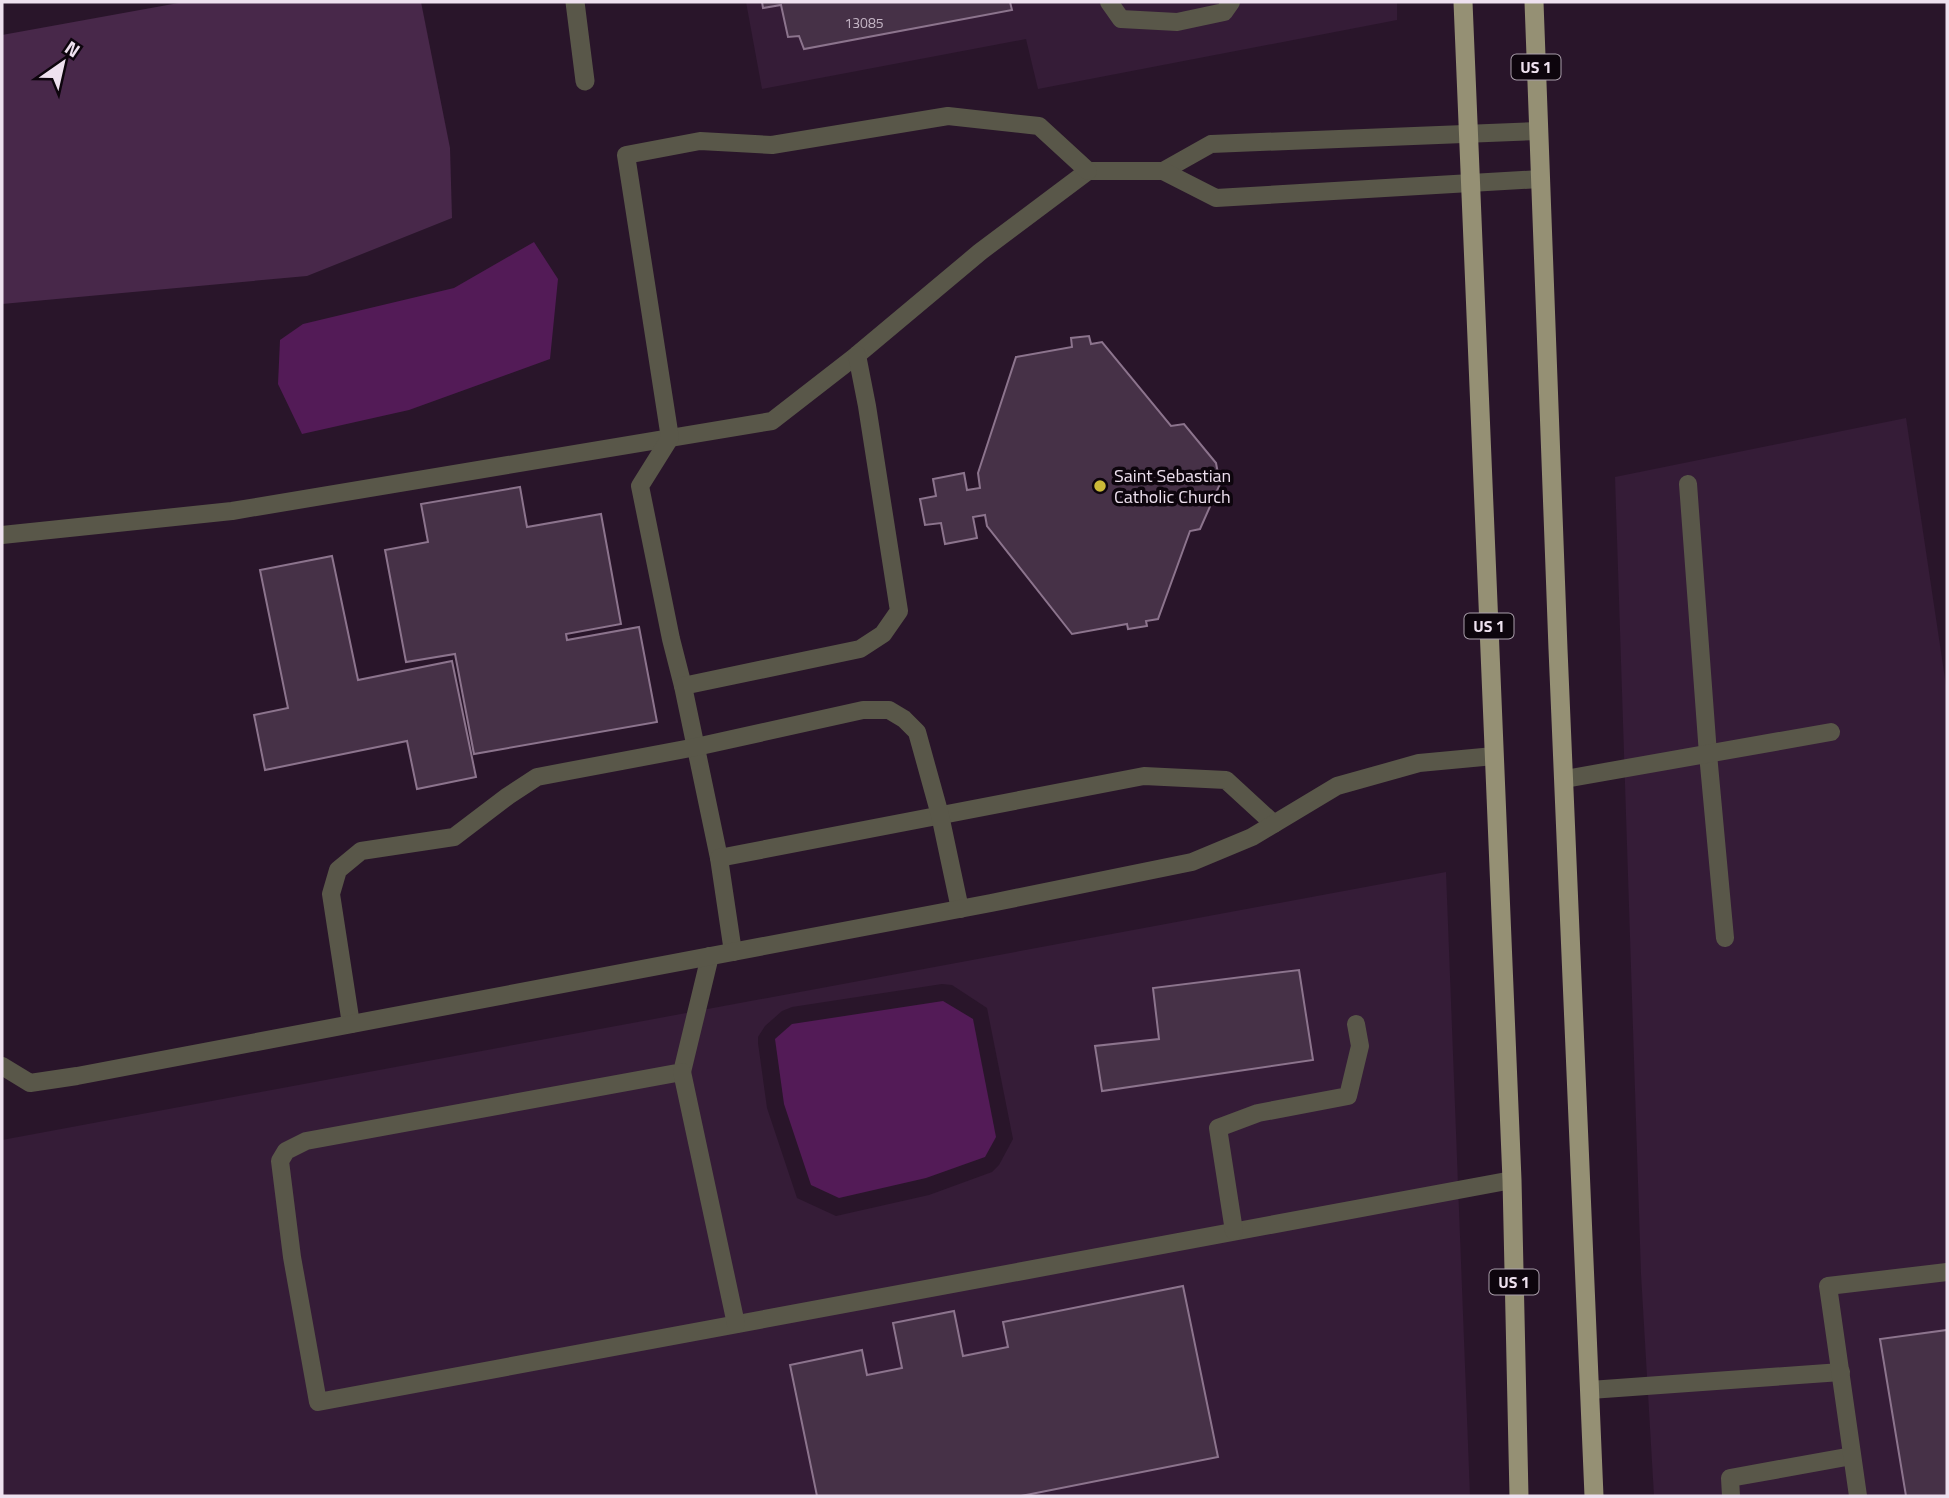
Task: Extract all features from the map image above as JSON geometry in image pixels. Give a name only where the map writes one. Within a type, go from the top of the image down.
[{"type":"main road","name":"US 1","points":[[1463,2],[1512,1180],[1519,1496]]},
{"type":"main road","name":"US 1","points":[[1534,2],[1594,1496]]},
{"type":"street","points":[[575,2],[585,81]]},
{"type":"lane","points":[[1110,2],[1121,19],[1177,22],[1224,12],[1231,2]]},
{"type":"lane","points":[[733,952],[719,858],[639,486],[670,438],[626,155],[700,141],[772,145],[948,116],[1039,126],[1088,171]]},
{"type":"lane","points":[[1163,171],[1211,144],[1538,131]]},
{"type":"lane","points":[[2,535],[232,511],[772,421],[857,355],[980,252],[1088,171],[1163,171],[1216,198],[1541,179]]},
{"type":"lane","points":[[683,686],[860,649],[883,634],[899,611],[857,355]]},
{"type":"lane","points":[[1688,484],[1725,938]]},
{"type":"lane","points":[[351,1024],[331,894],[338,870],[361,851],[454,837],[537,776],[696,747],[863,710],[889,710],[904,719],[917,732],[940,815],[960,909]]},
{"type":"lane","points":[[1565,779],[1831,733]]},
{"type":"lane","points":[[2,1066],[30,1083],[76,1076],[960,909],[1192,862],[1252,837],[1337,786],[1419,764],[1494,756]]},
{"type":"lane","points":[[719,858],[1144,776],[1226,780],[1274,824]]},
{"type":"lane","points":[[710,956],[682,1072],[736,1324]]},
{"type":"lane","points":[[1234,1231],[1218,1128],[1258,1113],[1348,1096],[1360,1046],[1356,1024]]},
{"type":"lane","points":[[682,1072],[306,1141],[286,1151],[280,1161],[285,1203],[318,1402],[1512,1180]]},
{"type":"lane","points":[[1858,1496],[1828,1286],[1947,1272]]},
{"type":"lane","points":[[1590,1391],[1841,1372]]},
{"type":"lane","points":[[1731,1496],[1730,1478],[1852,1456]]},
{"type":"shaded area","points":[[184,2],[421,2],[450,148],[452,218],[307,276],[2,304],[2,35]]},
{"type":"shaded area","points":[[746,2],[1397,2],[1397,20],[1038,89],[1026,39],[762,89]]},
{"type":"shaded area","points":[[534,242],[558,279],[550,359],[409,410],[302,434],[278,384],[280,340],[303,324],[454,288]]},
{"type":"shaded area","points":[[1906,418],[1947,692],[1947,1496],[1654,1496],[1641,1274],[1615,477]]},
{"type":"shaded area","points":[[1446,872],[1470,1496],[2,1496],[2,1140]],"holes":[[[942,984],[952,985],[987,1008],[1013,1139],[999,1165],[992,1172],[929,1195],[836,1216],[797,1198],[767,1108],[758,1043],[758,1037],[765,1026],[782,1011],[792,1007]]]},
{"type":"shaded area","points":[[943,1001],[973,1019],[996,1137],[985,1157],[926,1178],[839,1198],[811,1185],[784,1104],[775,1039],[792,1024]]},
{"type":"building","points":[[762,2],[1010,2],[1012,10],[804,49],[799,36],[788,37],[781,5],[763,8]]},
{"type":"building","name":"Saint Sebastian Catholic Church","points":[[1089,336],[1091,344],[1102,342],[1171,426],[1184,424],[1216,463],[1220,484],[1200,529],[1190,531],[1158,619],[1146,621],[1147,626],[1128,629],[1127,624],[1072,634],[987,526],[985,515],[973,517],[977,538],[945,544],[941,523],[925,525],[920,499],[936,496],[933,479],[964,473],[967,490],[980,488],[978,473],[1016,357],[1072,347],[1071,338]]},
{"type":"building","points":[[520,487],[527,527],[601,514],[621,624],[566,634],[567,640],[639,627],[657,722],[474,754],[455,654],[406,662],[385,550],[428,542],[421,504]]},
{"type":"building","points":[[332,556],[358,680],[452,661],[476,777],[417,789],[407,741],[265,770],[254,715],[288,708],[260,570]]},
{"type":"building","points":[[1299,970],[1313,1060],[1102,1091],[1095,1046],[1159,1039],[1153,988]]},
{"type":"building","points":[[1183,1286],[1218,1457],[1021,1496],[817,1496],[790,1365],[862,1350],[867,1375],[902,1368],[893,1323],[954,1311],[963,1356],[1008,1347],[1003,1322]]},
{"type":"building","points":[[1947,1330],[1947,1496],[1906,1496],[1880,1339]]},
{"type":"place","name":"Saint Sebastian Catholic Church","points":[[1100,486]]}]
